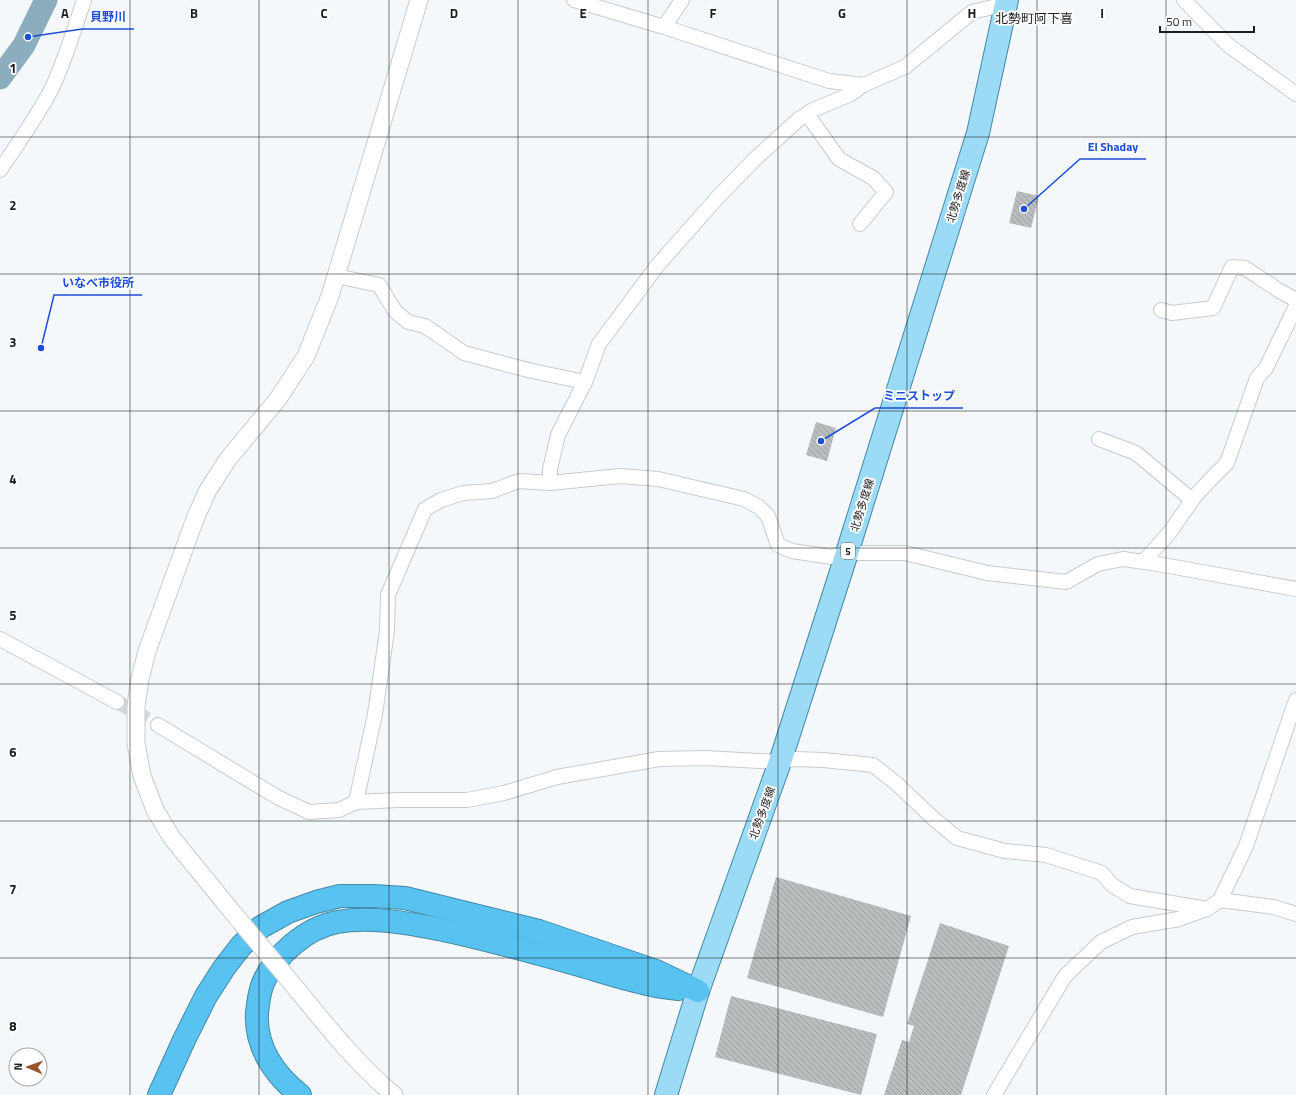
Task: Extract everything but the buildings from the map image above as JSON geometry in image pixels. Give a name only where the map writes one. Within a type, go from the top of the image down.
[{"type":"highway","points":[[159,1095],[206,996],[224,968],[241,946],[262,927],[288,912],[316,902],[340,896],[405,898],[539,931],[656,971],[698,991]]},
{"type":"highway","points":[[300,1095],[276,1072],[266,1056],[260,1040],[257,1021],[258,1003],[263,985],[271,968],[287,949],[314,929],[337,922],[369,920],[410,923],[502,943],[652,986],[698,991]]},
{"type":"main road","name":"北勢多度線","points":[[666,1095],[698,991],[780,762],[847,553],[978,133],[1007,2]]},
{"type":"street","points":[[0,170],[51,89],[66,53],[84,0]]},
{"type":"street","points":[[394,1095],[379,1083],[350,1054],[172,838],[155,810],[142,776],[136,743],[136,706],[140,679],[147,651],[194,519],[208,490],[228,459],[278,399],[306,356],[330,296],[420,0]]},
{"type":"street","points":[[574,0],[664,27],[829,81],[863,85]]},
{"type":"street","points":[[664,27],[682,0]]},
{"type":"street","points":[[1184,0],[1228,45],[1296,94]]},
{"type":"street","points":[[550,483],[550,469],[558,435],[585,382],[599,344],[657,266],[723,192],[756,158],[799,119],[813,110],[851,94],[863,85],[905,67],[972,12],[1007,2]]},
{"type":"street","points":[[807,114],[839,159],[873,178],[886,192],[860,224]]},
{"type":"street","points":[[1161,310],[1172,313],[1213,308],[1232,267],[1244,268],[1296,300]]},
{"type":"street","points":[[336,276],[379,285],[396,311],[408,322],[425,326],[464,353],[532,371],[585,382]]},
{"type":"street","points":[[1143,562],[1170,532],[1192,500],[1228,463],[1256,378],[1266,368],[1296,306]]},
{"type":"street","points":[[1099,439],[1136,453],[1192,500]]},
{"type":"street","points":[[356,802],[375,714],[387,631],[388,595],[425,509],[441,500],[463,493],[492,491],[519,481],[550,483],[620,476],[658,479],[744,499],[759,507],[768,516],[778,545],[792,551],[832,557],[847,553],[905,553],[987,573],[1066,582],[1098,564],[1123,559],[1296,589]]},
{"type":"street","points":[[0,639],[117,702]]},
{"type":"street","points":[[994,1095],[1065,976],[1102,942],[1132,926],[1179,919],[1207,909],[1220,900],[1246,846],[1296,700]]},
{"type":"street","points":[[158,726],[277,797],[309,812],[339,810],[356,802],[398,800],[468,800],[504,794],[557,777],[659,759],[705,758],[780,762],[794,759],[873,765],[897,784],[934,819],[958,838],[1005,851],[1046,855],[1102,873],[1112,885],[1130,896],[1207,909]]},
{"type":"street","points":[[1220,900],[1274,907],[1296,914]]},
{"type":"waterway","points":[[0,78],[24,45],[46,0]]},
{"type":"tunnel","points":[[117,702],[158,725]]},
{"type":"place","name":"貝野川","points":[[28,37]]},
{"type":"place","name":"El Shaday","points":[[1024,209]]},
{"type":"place","name":"いなべ市役所","points":[[41,348]]},
{"type":"place","name":"ミニストップ","points":[[821,441]]},
{"type":"district","name":"北勢町阿下喜","points":[[1034,18]]}]
